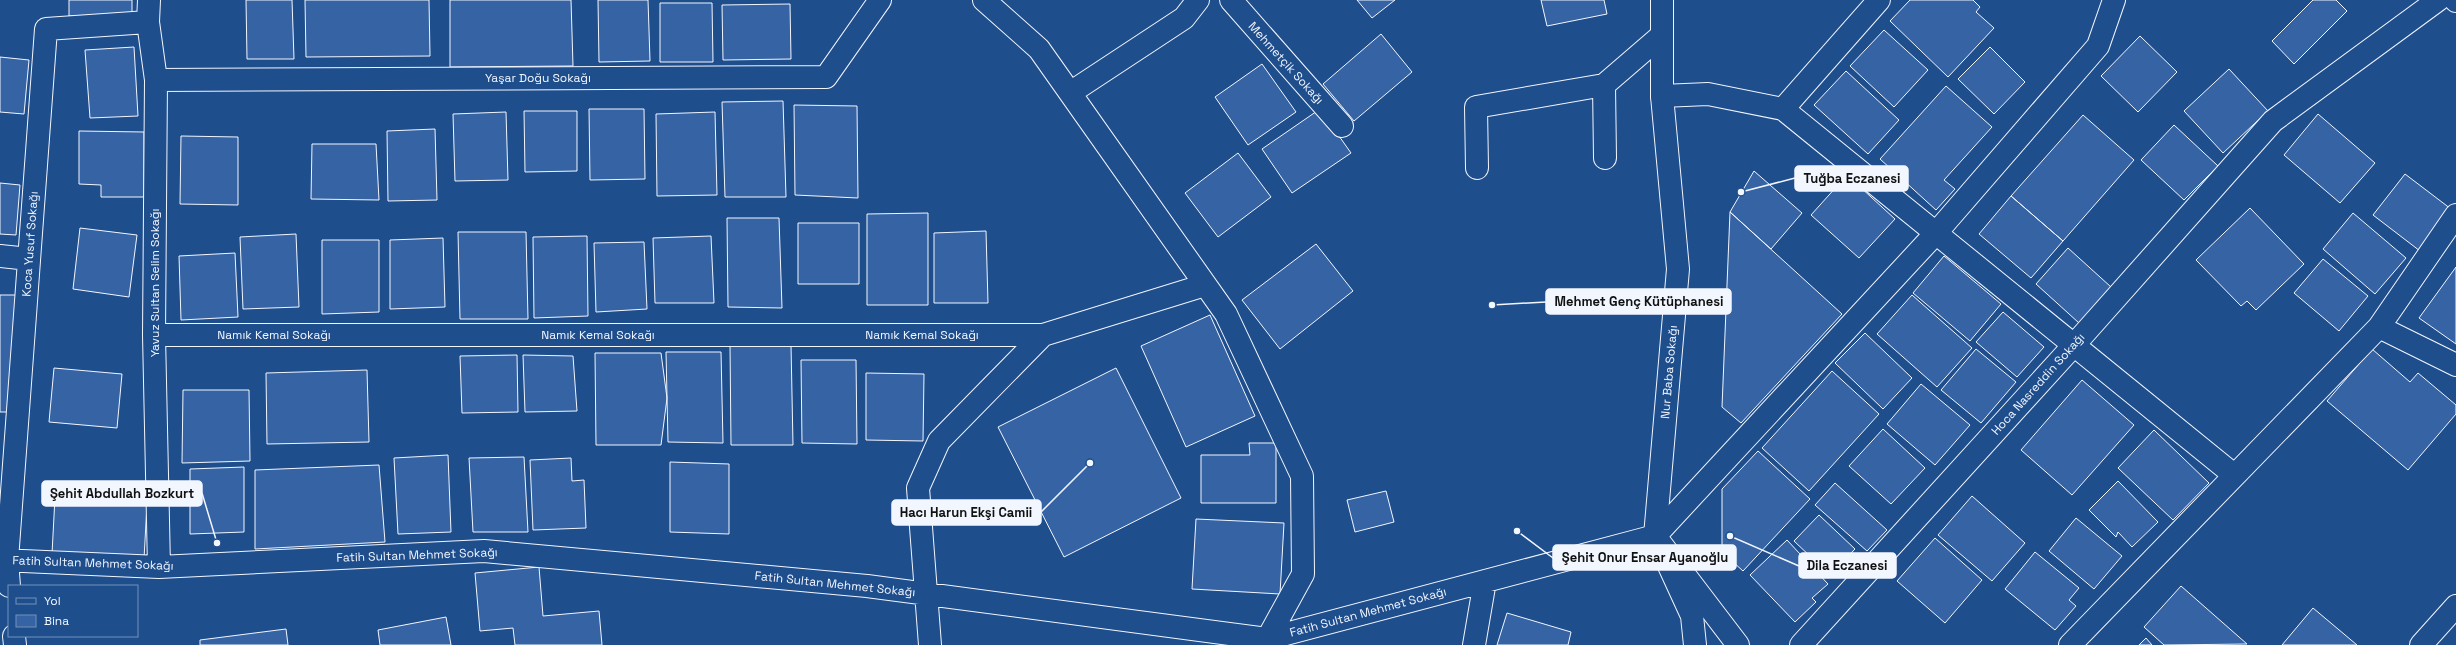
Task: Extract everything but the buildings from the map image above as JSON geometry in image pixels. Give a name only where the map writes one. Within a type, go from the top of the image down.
[{"type":"street","name":"Yavuz Sultan Selim Sokağı","points":[[149,0],[148,22],[156,80],[154,335],[158,567]]},
{"type":"street","name":"Yaşar Doğu Sokağı","points":[[156,80],[826,77],[880,0]]},
{"type":"street","points":[[984,0],[1039,49],[1226,314],[1302,476],[1303,574],[1265,642]]},
{"type":"street","points":[[1070,93],[1184,18],[1198,0]]},
{"type":"street","name":"Mehmetçik Sokağı","points":[[1230,0],[1342,126]]},
{"type":"street","name":"Nur Baba Sokağı","points":[[1655,536],[1678,270],[1662,96],[1662,0]]},
{"type":"street","points":[[1783,109],[1879,0]]},
{"type":"street","points":[[1655,536],[1936,233],[2098,46],[2114,0]]},
{"type":"street","name":"Hoca Nasreddin Sokağı","points":[[1801,645],[2074,345],[2273,121],[2438,0]]},
{"type":"street","name":"Koca Yusuf Sokağı","points":[[9,585],[3,560],[29,259],[46,29],[148,22]]},
{"type":"street","points":[[1477,168],[1476,107],[1604,85],[1662,35]]},
{"type":"street","points":[[1604,85],[1604,158]]},
{"type":"street","points":[[1662,96],[1708,94],[1783,109],[2234,475]]},
{"type":"street","points":[[2070,645],[2379,327],[2456,215]]},
{"type":"street","points":[[0,256],[29,259]]},
{"type":"street","points":[[930,645],[918,488],[939,440],[1042,335],[1205,285]]},
{"type":"street","points":[[2379,327],[2456,365]]},
{"type":"street","name":"Namık Kemal Sokağı","points":[[154,335],[1042,335]]},
{"type":"street","points":[[1655,536],[1692,616],[1696,645]]},
{"type":"street","points":[[1655,536],[1738,645]]},
{"type":"street","name":"Fatih Sultan Mehmet Sokağı","points":[[3,560],[158,567],[484,550],[860,586],[927,594],[1265,642],[1655,536]]},
{"type":"street","points":[[1474,645],[1485,581]]},
{"type":"street","points":[[2421,645],[2456,606]]},
{"type":"place","name":"Tuğba Eczanesi","points":[[1741,192]]},
{"type":"place","name":"Mehmet Genç Kütüphanesi","points":[[1492,305]]},
{"type":"place","name":"Hacı Harun Ekşi Camii","points":[[1090,463]]},
{"type":"place","name":"Şehit Onur Ensar Ayanoğlu","points":[[1517,531]]},
{"type":"place","name":"Dila Eczanesi","points":[[1730,536]]},
{"type":"place","name":"Şehit Abdullah Bozkurt","points":[[217,543]]}]
